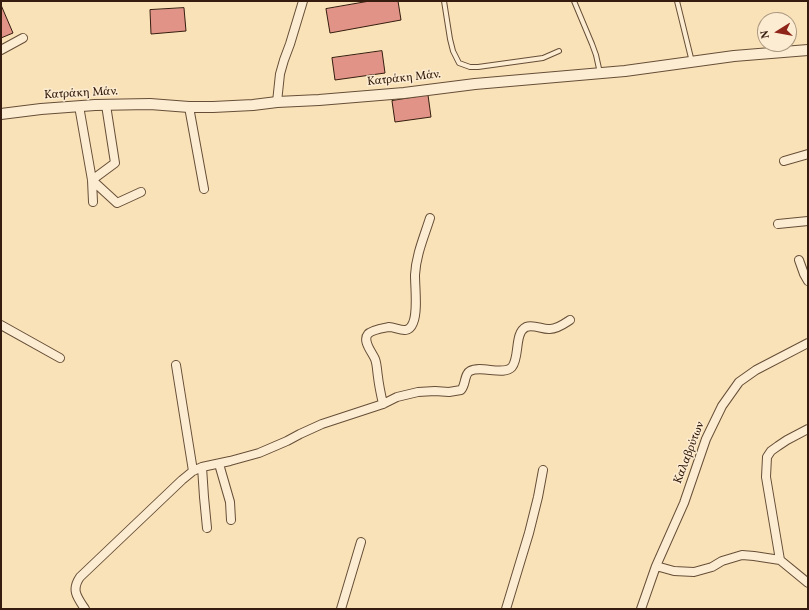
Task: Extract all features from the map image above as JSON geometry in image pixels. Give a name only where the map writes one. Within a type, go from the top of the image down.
[{"type":"street","points":[[277,102],[280,74],[303,1]]},
{"type":"street","points":[[1,50],[23,38]]},
{"type":"street","name":"Κατράκη Μάν.","points":[[1,114],[41,108],[79,106],[150,104],[213,107],[361,97],[475,84],[600,74],[748,55],[808,50]]},
{"type":"street","points":[[92,180],[115,163],[106,105]]},
{"type":"street","points":[[79,106],[92,180],[93,202]]},
{"type":"street","points":[[189,107],[204,189]]},
{"type":"street","points":[[784,161],[808,154]]},
{"type":"street","points":[[92,180],[117,203],[141,192]]},
{"type":"street","points":[[383,404],[376,360],[366,340],[367,336],[369,333],[379,329],[389,327],[403,330],[412,325],[416,306],[415,275],[417,260],[420,246],[430,218]]},
{"type":"street","points":[[778,224],[808,221]]},
{"type":"street","points":[[799,260],[808,281]]},
{"type":"street","points":[[85,609],[78,598],[75,588],[80,577],[193,471],[202,467],[259,453],[322,424],[383,404],[397,397],[418,392],[450,392],[461,390],[464,387],[467,374],[473,370],[508,370],[513,365],[520,333],[524,328],[533,326],[553,329],[570,320]]},
{"type":"street","points":[[1,325],[60,358]]},
{"type":"street","name":"Καλαβρύτων","points":[[641,609],[656,566],[684,504],[706,439],[722,406],[739,382],[756,370],[808,343]]},
{"type":"street","points":[[176,364],[193,471]]},
{"type":"street","points":[[780,560],[766,477],[767,457],[771,451],[778,446],[808,429]]},
{"type":"street","points":[[218,464],[230,502],[231,520]]},
{"type":"street","points":[[202,467],[207,528]]},
{"type":"street","points":[[506,609],[529,533],[543,470]]},
{"type":"street","points":[[341,609],[361,542]]},
{"type":"street","points":[[656,566],[674,571],[694,572],[712,567],[722,561],[742,555],[754,556],[780,560],[808,583]]},
{"type":"lane","points":[[444,1],[452,51],[459,63],[470,67],[478,67],[543,58],[559,51]]},
{"type":"lane","points":[[574,1],[596,55],[600,74]]},
{"type":"lane","points":[[677,1],[692,62]]},
{"type":"building","points":[[370,1],[398,1],[401,20],[330,33],[326,9]]},
{"type":"building","points":[[1,5],[13,33],[1,38]]},
{"type":"building","points":[[184,8],[186,31],[151,34],[150,10]]},
{"type":"building","points":[[382,51],[385,73],[335,80],[332,58]]},
{"type":"building","points":[[428,95],[431,117],[395,122],[392,101]]}]
